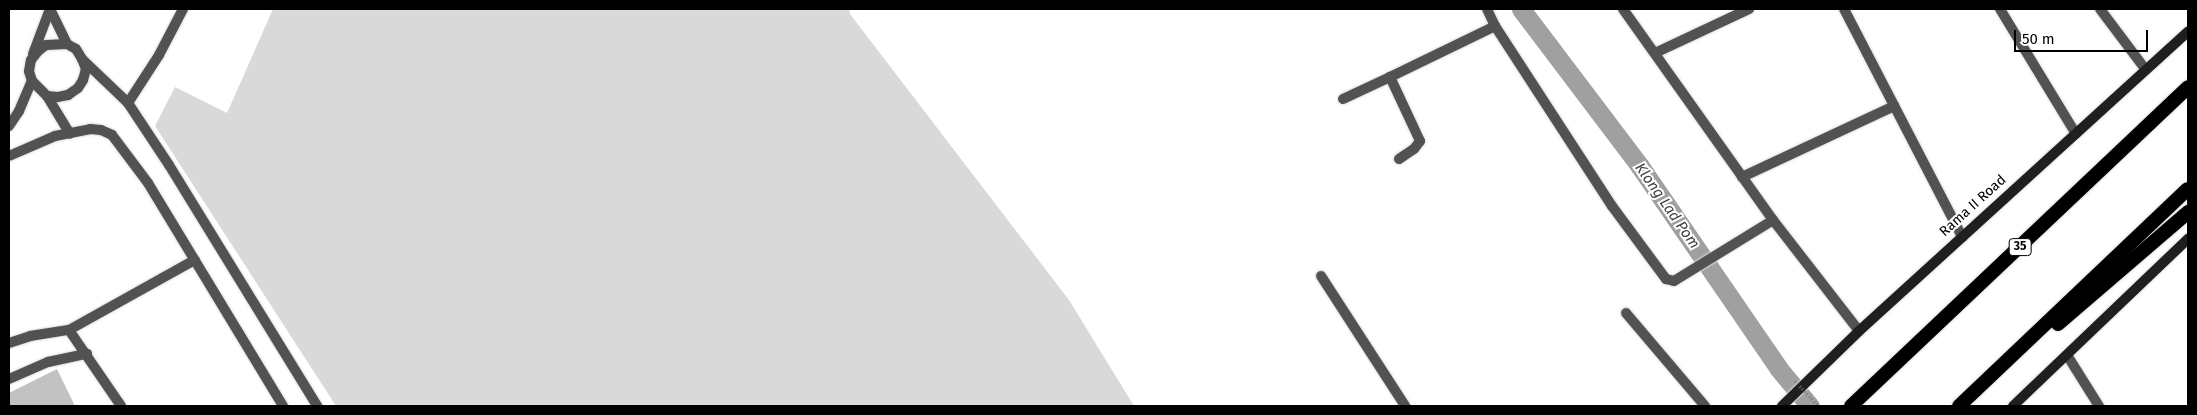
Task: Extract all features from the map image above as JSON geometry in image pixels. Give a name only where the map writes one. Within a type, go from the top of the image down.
[{"type":"highway","name":"35","points":[[1851,406],[2188,87]]},
{"type":"highway","points":[[1959,406],[2188,190]]},
{"type":"highway","points":[[1963,406],[2188,212]]},
{"type":"main road","name":"Rama II Road","points":[[1782,406],[1859,331],[2188,32]]},
{"type":"main road","points":[[2013,406],[2188,239]]},
{"type":"street","points":[[47,96],[58,97],[68,95],[78,88],[86,69],[76,50],[67,44],[50,9]]},
{"type":"street","points":[[50,9],[31,60],[29,71],[32,81],[47,96],[70,134]]},
{"type":"street","points":[[128,103],[159,55],[181,9]]},
{"type":"street","points":[[1487,9],[1494,26],[1612,206],[1666,278],[1674,281],[1716,253],[1773,220]]},
{"type":"street","points":[[1623,9],[1773,220],[1859,331]]},
{"type":"street","points":[[1654,53],[1749,9]]},
{"type":"street","points":[[1844,9],[1962,237]]},
{"type":"street","points":[[2000,9],[2076,134]]},
{"type":"street","points":[[2100,9],[2146,70]]},
{"type":"street","points":[[1343,99],[1494,26]]},
{"type":"street","points":[[31,60],[46,45],[67,44]]},
{"type":"street","points":[[82,59],[128,103],[169,165],[317,406]]},
{"type":"street","points":[[1390,77],[1420,141],[1414,149],[1399,159]]},
{"type":"street","points":[[9,126],[19,111],[32,81]]},
{"type":"street","points":[[1742,177],[1894,106]]},
{"type":"street","points":[[9,156],[55,136],[90,130],[101,130],[112,135],[148,183],[283,406]]},
{"type":"street","points":[[9,343],[30,336],[69,330],[195,260]]},
{"type":"street","points":[[1321,276],[1405,406]]},
{"type":"street","points":[[1626,313],[1705,406]]},
{"type":"street","points":[[69,330],[121,406]]},
{"type":"street","points":[[9,379],[48,362],[87,354]]},
{"type":"street","points":[[2067,355],[2100,406]]},
{"type":"path","points":[[1795,381],[1818,406]]},
{"type":"shaded area","points":[[273,9],[849,9],[850,14],[1069,300],[1134,406],[336,406],[155,126],[175,87],[227,113]]},
{"type":"building","points":[[57,369],[75,406],[9,406],[9,393]]},
{"type":"waterway","name":"Klong Lad Pom","points":[[1521,9],[1639,165],[1779,369],[1810,406]]}]
